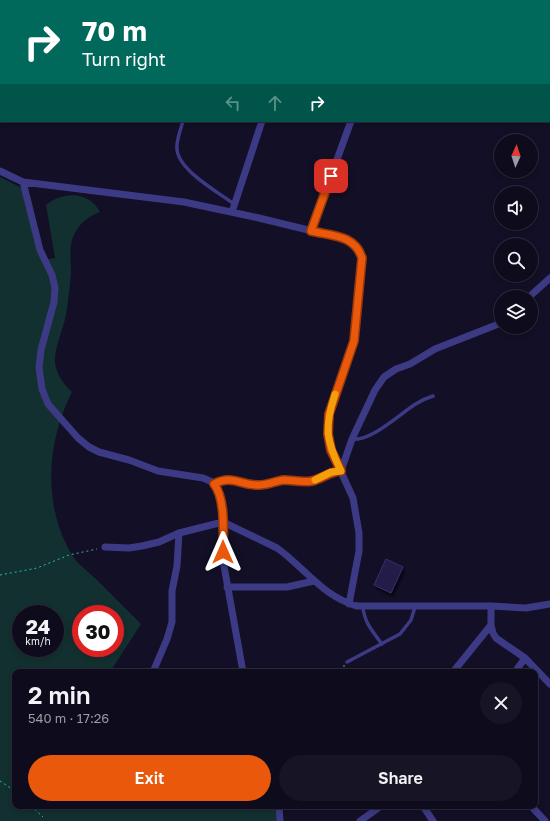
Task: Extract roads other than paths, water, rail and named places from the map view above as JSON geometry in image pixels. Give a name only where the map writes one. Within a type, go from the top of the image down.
[{"type":"street","points":[[232,212],[262,122]]},
{"type":"street","points":[[311,231],[351,122]]},
{"type":"street","points":[[0,171],[23,182],[184,202],[349,240],[355,244],[360,251],[362,258],[354,341],[329,414],[328,434],[331,450],[353,498],[360,533],[359,551],[349,604]]},
{"type":"street","points":[[23,182],[40,250],[52,275],[55,288],[54,302],[39,363],[39,374],[44,396],[48,404],[78,438],[94,450],[158,471],[203,478],[214,484],[219,491],[223,522],[223,552],[227,587],[242,669]]},
{"type":"street","points":[[537,290],[550,278]]},
{"type":"street","points":[[341,471],[352,439],[375,390],[384,378],[396,369],[410,364],[435,349],[494,326]]},
{"type":"street","points":[[214,484],[228,480],[258,485],[281,481],[309,481],[318,479],[333,472],[341,471]]},
{"type":"street","points":[[105,547],[128,548],[142,546],[160,542],[179,533],[223,522],[277,548],[294,561],[331,595],[349,604],[363,607],[491,606],[526,608],[550,604]]},
{"type":"street","points":[[154,669],[167,639],[172,622],[172,590],[177,566],[179,533]]},
{"type":"street","points":[[227,587],[287,586],[314,581]]},
{"type":"street","points":[[491,606],[491,625],[496,638],[525,658],[536,669]]},
{"type":"street","points":[[455,669],[491,625]]},
{"type":"street","points":[[518,669],[525,658]]},
{"type":"street","points":[[538,672],[550,684]]},
{"type":"street","points":[[279,809],[280,821]]},
{"type":"street","points":[[360,821],[377,809]]},
{"type":"street","points":[[425,809],[434,821]]},
{"type":"street","points":[[533,809],[545,821]]},
{"type":"lane","points":[[183,122],[176,147],[180,160],[189,171],[235,204]]},
{"type":"lane","points":[[352,439],[364,439],[402,415],[418,402],[433,396]]},
{"type":"lane","points":[[363,607],[368,625],[382,644]]},
{"type":"lane","points":[[347,662],[400,634],[406,629],[411,620],[415,607]]}]
